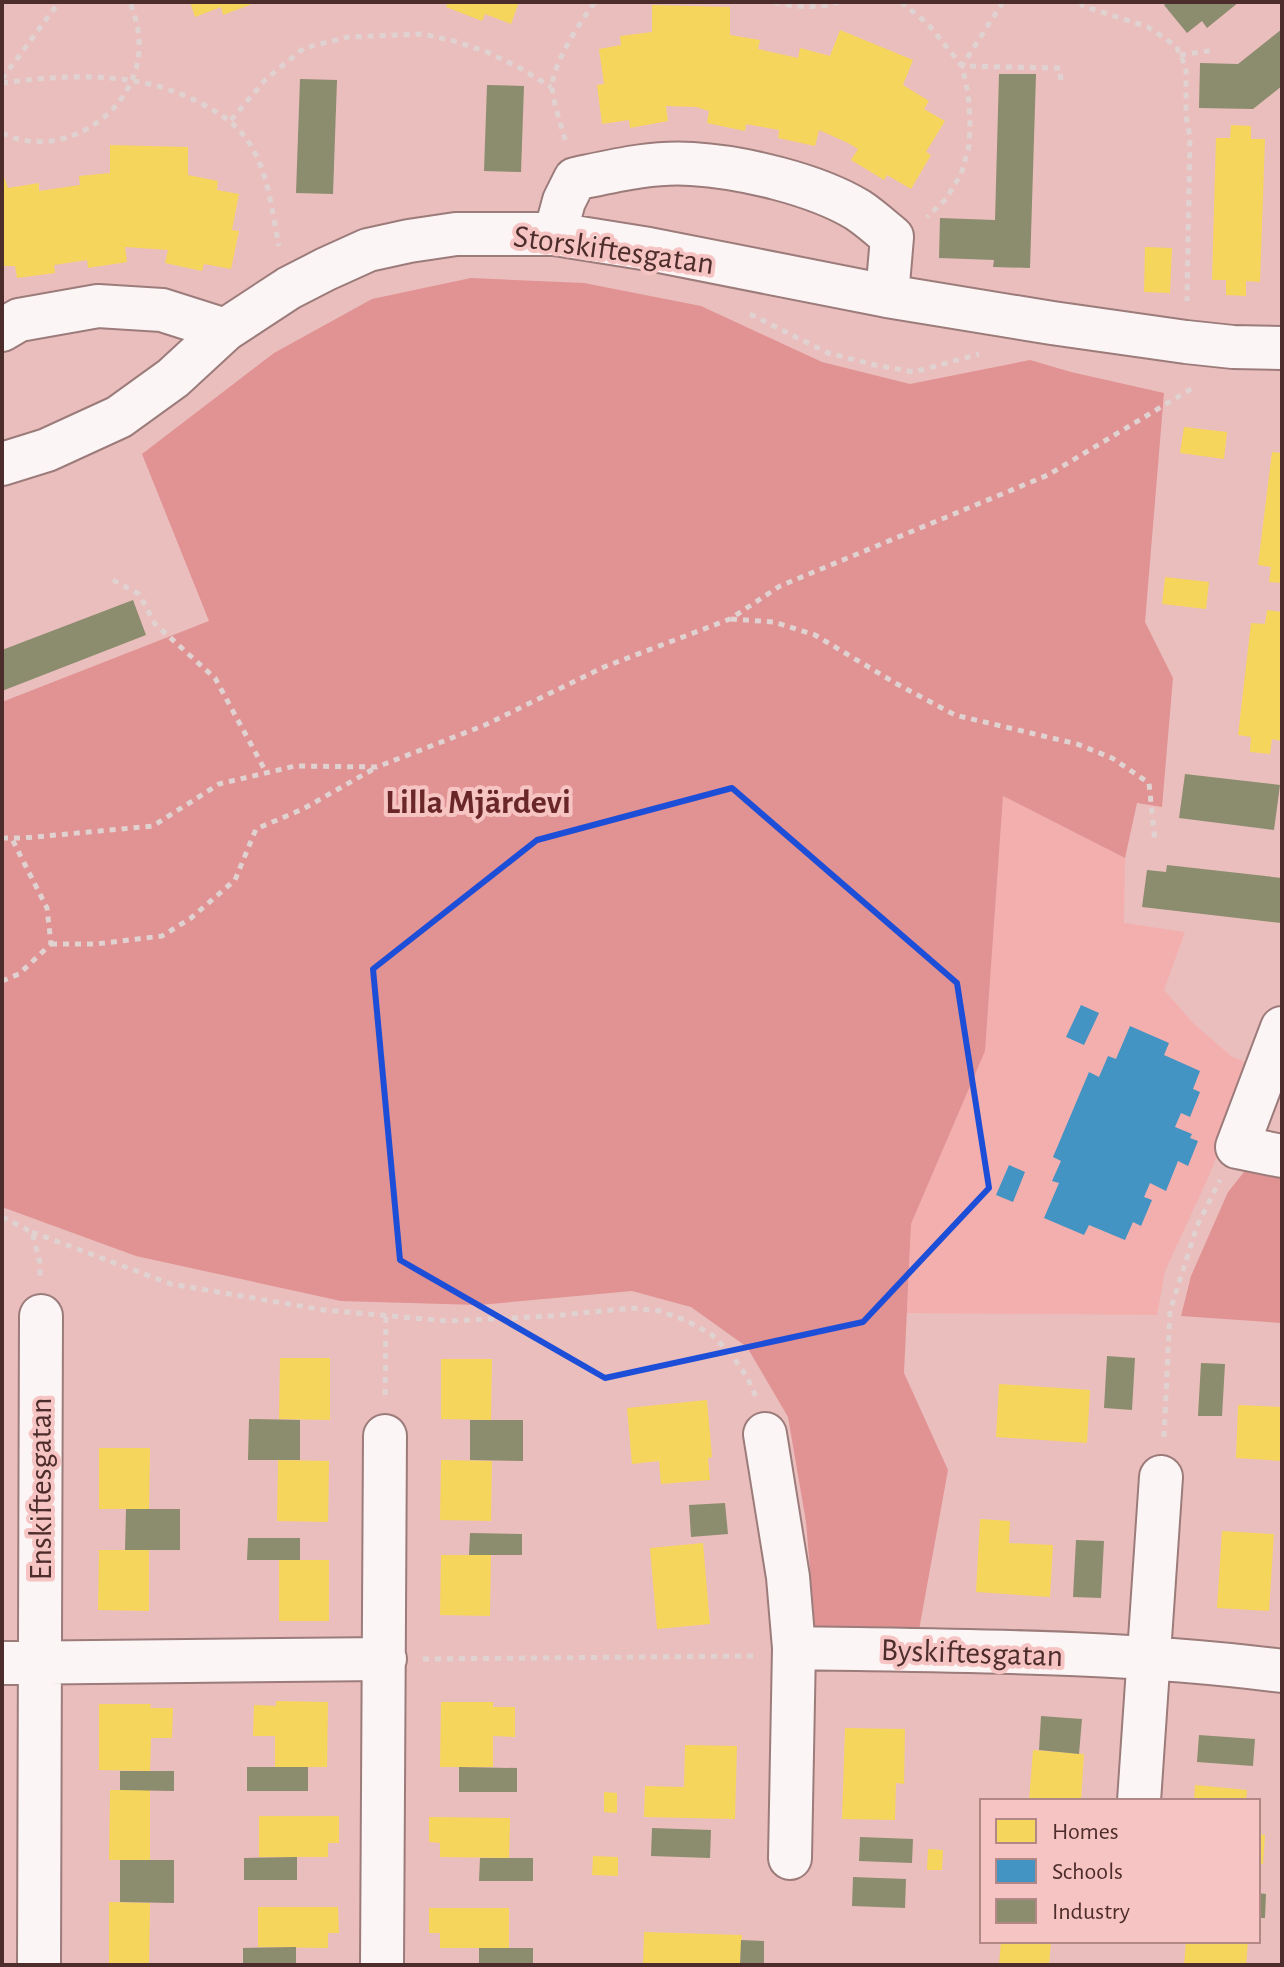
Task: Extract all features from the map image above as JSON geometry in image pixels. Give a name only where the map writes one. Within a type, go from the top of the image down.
[{"type":"street","points":[[555,234],[564,201],[575,179],[619,169],[659,165],[691,164],[731,170],[776,179],[817,192],[858,210],[892,237],[887,296]]},
{"type":"street","name":"Storskiftesgatan","points":[[2,464],[47,450],[119,417],[173,378],[225,330],[289,288],[326,269],[368,250],[456,234],[555,234],[649,249],[887,296],[1052,323],[1186,342],[1282,348]]},
{"type":"street","points":[[2,330],[19,320],[98,306],[162,310],[225,330]]},
{"type":"street","points":[[1282,1028],[1237,1147],[1282,1156]]},
{"type":"street","name":"Enskiftesgatan","points":[[39,1965],[21,1663],[41,1316]]},
{"type":"street","points":[[765,1434],[788,1577],[794,1652],[790,1858]]},
{"type":"street","points":[[382,1965],[385,1436]]},
{"type":"street","points":[[1139,1799],[1161,1477]]},
{"type":"street","name":"Byskiftesgatan","points":[[794,1652],[963,1651],[1150,1659],[1282,1671]]},
{"type":"street","points":[[21,1663],[385,1659]]},
{"type":"path","points":[[2,81],[59,2]]},
{"type":"path","points":[[2,133],[32,141],[57,140],[81,133],[103,120],[133,80],[139,52],[138,25],[130,2]]},
{"type":"path","points":[[575,179],[551,87],[578,25],[595,2]]},
{"type":"path","points":[[774,2],[797,7],[818,7],[840,2]]},
{"type":"path","points":[[892,237],[924,220],[946,199],[961,174],[969,146],[968,93],[962,66],[928,24],[901,2]]},
{"type":"path","points":[[962,66],[1003,2]]},
{"type":"path","points":[[1080,2],[1083,6],[1148,27],[1176,46],[1186,67],[1186,116],[1190,137],[1186,342]]},
{"type":"path","points":[[231,120],[266,79],[304,48],[348,37],[423,34],[454,41],[487,52],[551,87]]},
{"type":"path","points":[[1180,55],[1215,50]]},
{"type":"path","points":[[962,66],[1060,68],[1061,84]]},
{"type":"path","points":[[2,81],[47,77],[133,80],[183,93],[231,120],[251,146],[263,174],[289,288]]},
{"type":"path","points":[[745,312],[828,353],[914,372],[993,353]]},
{"type":"path","points":[[2,981],[19,974],[51,944],[96,944],[162,936],[191,918],[235,880],[256,829],[303,809],[377,767],[485,725],[604,667],[730,619],[780,586],[1048,475],[1208,379]]},
{"type":"path","points":[[113,580],[139,594],[155,624],[215,678],[266,773]]},
{"type":"path","points":[[730,619],[774,622],[815,635],[955,715],[1077,744],[1112,758],[1149,783],[1155,842]]},
{"type":"path","points":[[2,838],[153,826],[219,784],[295,766],[377,767]]},
{"type":"path","points":[[11,838],[47,908],[51,944]]},
{"type":"path","points":[[1161,1477],[1170,1311],[1197,1226],[1237,1147]]},
{"type":"path","points":[[2,1217],[32,1232],[171,1284],[324,1310],[447,1321],[632,1308],[660,1311],[711,1334],[731,1354],[747,1377],[765,1434]]},
{"type":"path","points":[[32,1232],[40,1263],[41,1316]]},
{"type":"path","points":[[385,1436],[386,1316]]},
{"type":"path","points":[[385,1659],[794,1652]]},
{"type":"highlighted area","points":[[732,788],[957,983],[989,1188],[863,1322],[605,1378],[400,1260],[373,969],[537,840]]},
{"type":"shaded area","points":[[471,278],[584,283],[701,306],[822,362],[910,384],[1030,360],[1164,393],[1145,622],[1173,678],[1162,807],[1137,803],[1125,858],[1003,796],[985,1051],[911,1224],[904,1373],[948,1470],[919,1630],[815,1627],[806,1522],[788,1417],[747,1347],[691,1307],[632,1291],[479,1305],[341,1301],[136,1256],[2,1207],[2,702],[209,621],[142,454],[274,353],[372,299]]},
{"type":"shaded area","points":[[1003,796],[1125,858],[1124,923],[1185,932],[1164,990],[1193,1023],[1231,1056],[1254,1066],[1208,1178],[1165,1271],[1157,1315],[907,1313],[911,1224],[985,1050]]},
{"type":"shaded area","points":[[1270,1167],[1282,1169],[1282,1323],[1181,1316],[1191,1276],[1228,1192],[1244,1172]]},
{"type":"building: Homes","points":[[190,2],[257,2],[223,15],[221,7],[195,17]]},
{"type":"building: Homes","points":[[448,2],[519,2],[511,24],[485,14],[482,21],[446,7]]},
{"type":"building: Homes","points":[[652,5],[730,7],[730,35],[760,40],[758,49],[798,58],[800,48],[830,56],[840,30],[913,60],[903,85],[929,101],[924,109],[945,121],[926,152],[931,155],[911,189],[887,175],[884,180],[851,160],[858,149],[819,130],[815,146],[778,138],[779,130],[746,124],[745,131],[707,123],[709,111],[696,107],[666,106],[668,121],[630,128],[629,120],[602,124],[597,85],[604,84],[599,49],[621,45],[620,36],[652,32]]},
{"type":"building: Homes","points":[[1231,125],[1251,126],[1251,139],[1265,139],[1260,282],[1246,281],[1246,296],[1226,295],[1226,280],[1212,280],[1216,138],[1230,138]]},
{"type":"building: Homes","points":[[110,145],[188,147],[188,175],[218,181],[217,190],[239,194],[232,230],[239,231],[231,269],[204,264],[202,271],[165,263],[168,250],[125,247],[127,262],[88,268],[87,260],[54,265],[55,273],[17,278],[15,266],[2,266],[2,171],[8,188],[39,183],[39,191],[80,185],[79,176],[110,173]]},
{"type":"building: Homes","points":[[1145,247],[1172,248],[1170,293],[1144,292]]},
{"type":"building: Homes","points":[[1184,427],[1227,432],[1224,459],[1180,453]]},
{"type":"building: Homes","points":[[1272,452],[1282,453],[1282,583],[1269,582],[1271,567],[1258,565]]},
{"type":"building: Homes","points":[[1165,577],[1209,582],[1206,609],[1162,604]]},
{"type":"building: Homes","points":[[1267,610],[1282,612],[1282,741],[1272,739],[1270,754],[1250,752],[1251,737],[1238,735],[1251,623],[1265,624]]},
{"type":"building: Homes","points":[[280,1358],[330,1358],[330,1420],[279,1419]]},
{"type":"building: Homes","points":[[441,1359],[492,1359],[491,1420],[441,1419]]},
{"type":"building: Homes","points":[[999,1384],[1090,1390],[1087,1443],[996,1437]]},
{"type":"building: Homes","points":[[707,1400],[712,1457],[708,1458],[710,1480],[661,1484],[659,1461],[632,1464],[627,1408]]},
{"type":"building: Homes","points":[[1238,1405],[1282,1407],[1282,1461],[1236,1458]]},
{"type":"building: Homes","points":[[99,1448],[150,1448],[149,1509],[99,1509]]},
{"type":"building: Homes","points":[[278,1460],[329,1461],[328,1522],[277,1521]]},
{"type":"building: Homes","points":[[441,1460],[492,1461],[491,1521],[440,1520]]},
{"type":"building: Homes","points":[[980,1519],[1010,1521],[1009,1543],[1053,1545],[1050,1597],[976,1592]]},
{"type":"building: Homes","points":[[1222,1531],[1274,1534],[1269,1611],[1217,1608]]},
{"type":"building: Homes","points":[[703,1543],[710,1624],[657,1629],[650,1548]]},
{"type":"building: Homes","points":[[99,1550],[149,1550],[149,1611],[98,1610]]},
{"type":"building: Homes","points":[[441,1555],[491,1555],[490,1616],[440,1615]]},
{"type":"building: Homes","points":[[279,1560],[329,1560],[329,1621],[279,1621]]},
{"type":"building: Homes","points":[[276,1701],[328,1702],[327,1767],[275,1767],[275,1736],[253,1736],[254,1705],[276,1706]]},
{"type":"building: Homes","points":[[441,1702],[493,1702],[493,1707],[515,1707],[515,1737],[493,1736],[493,1767],[440,1767]]},
{"type":"building: Homes","points":[[99,1704],[151,1704],[150,1708],[173,1708],[172,1738],[151,1738],[150,1771],[99,1770]]},
{"type":"building: Homes","points":[[845,1728],[905,1729],[904,1784],[896,1783],[895,1820],[842,1819]]},
{"type":"building: Homes","points":[[685,1745],[737,1746],[735,1819],[644,1817],[645,1786],[684,1787]]},
{"type":"building: Homes","points":[[1033,1750],[1084,1754],[1081,1799],[1029,1799]]},
{"type":"building: Homes","points":[[1195,1785],[1247,1790],[1246,1799],[1194,1799]]},
{"type":"building: Homes","points":[[110,1790],[150,1790],[150,1860],[109,1860]]},
{"type":"building: Homes","points":[[604,1792],[617,1793],[617,1813],[604,1812]]},
{"type":"building: Homes","points":[[259,1816],[339,1816],[339,1843],[328,1843],[328,1857],[259,1857]]},
{"type":"building: Homes","points":[[429,1817],[510,1818],[509,1858],[440,1857],[440,1843],[429,1842]]},
{"type":"building: Homes","points":[[1260,1834],[1265,1835],[1263,1864],[1260,1864]]},
{"type":"building: Homes","points":[[928,1849],[943,1850],[942,1870],[927,1870]]},
{"type":"building: Homes","points":[[593,1856],[618,1857],[618,1876],[592,1875]]},
{"type":"building: Homes","points":[[109,1902],[150,1903],[149,1965],[109,1965]]},
{"type":"building: Homes","points":[[258,1907],[338,1907],[339,1933],[328,1933],[328,1948],[258,1947]]},
{"type":"building: Homes","points":[[429,1908],[509,1908],[509,1948],[440,1948],[440,1933],[429,1933]]},
{"type":"building: Homes","points":[[644,1932],[742,1935],[740,1965],[643,1965]]},
{"type":"building: Homes","points":[[1001,1943],[1051,1943],[1049,1965],[999,1965]]},
{"type":"building: Homes","points":[[1186,1943],[1248,1943],[1246,1965],[1184,1965]]},
{"type":"building: Schools","points":[[1081,1005],[1099,1013],[1084,1045],[1066,1037]]},
{"type":"building: Schools","points":[[1130,1026],[1169,1043],[1164,1055],[1200,1071],[1193,1089],[1200,1092],[1190,1117],[1181,1113],[1175,1127],[1192,1134],[1190,1138],[1198,1141],[1188,1166],[1178,1161],[1166,1191],[1150,1183],[1144,1197],[1152,1200],[1141,1226],[1133,1222],[1125,1240],[1089,1225],[1084,1235],[1044,1218],[1059,1183],[1052,1181],[1061,1161],[1053,1157],[1089,1072],[1099,1077],[1108,1056],[1116,1059]]},
{"type":"building: Schools","points":[[1009,1165],[1025,1172],[1013,1202],[996,1195]]},
{"type":"building: Industry","points":[[1167,2],[1239,2],[1207,28],[1202,21],[1187,33],[1164,5]]},
{"type":"building: Industry","points":[[1282,29],[1282,86],[1253,109],[1199,108],[1200,63],[1238,64]]},
{"type":"building: Industry","points":[[999,74],[1036,74],[1030,268],[993,267],[994,260],[939,258],[940,218],[995,220]]},
{"type":"building: Industry","points":[[300,79],[337,80],[333,194],[296,193]]},
{"type":"building: Industry","points":[[487,85],[524,86],[521,172],[484,171]]},
{"type":"building: Industry","points":[[133,600],[146,635],[2,691],[2,650]]},
{"type":"building: Industry","points":[[1185,774],[1280,785],[1274,830],[1179,818]]},
{"type":"building: Industry","points":[[1167,865],[1282,878],[1281,923],[1142,907],[1147,870],[1166,872]]},
{"type":"building: Industry","points":[[1107,1356],[1135,1358],[1132,1410],[1104,1408]]},
{"type":"building: Industry","points":[[1201,1363],[1225,1364],[1222,1416],[1198,1416]]},
{"type":"building: Industry","points":[[249,1419],[300,1420],[300,1460],[248,1460]]},
{"type":"building: Industry","points":[[470,1420],[523,1420],[523,1461],[470,1460]]},
{"type":"building: Industry","points":[[725,1503],[728,1534],[691,1537],[689,1505]]},
{"type":"building: Industry","points":[[126,1509],[180,1509],[180,1550],[125,1550]]},
{"type":"building: Industry","points":[[470,1533],[522,1534],[522,1555],[469,1555]]},
{"type":"building: Industry","points":[[248,1538],[300,1538],[300,1560],[247,1560]]},
{"type":"building: Industry","points":[[1076,1540],[1104,1541],[1101,1598],[1073,1597]]},
{"type":"building: Industry","points":[[1041,1716],[1082,1719],[1079,1754],[1039,1750]]},
{"type":"building: Industry","points":[[1199,1735],[1255,1739],[1253,1766],[1197,1762]]},
{"type":"building: Industry","points":[[247,1767],[308,1767],[308,1791],[247,1791]]},
{"type":"building: Industry","points":[[459,1767],[517,1768],[517,1792],[459,1792]]},
{"type":"building: Industry","points":[[120,1771],[174,1771],[174,1791],[120,1790]]},
{"type":"building: Industry","points":[[652,1828],[711,1830],[710,1858],[651,1856]]},
{"type":"building: Industry","points":[[860,1837],[913,1839],[912,1863],[859,1861]]},
{"type":"building: Industry","points":[[297,1857],[297,1880],[244,1880],[244,1858]]},
{"type":"building: Industry","points":[[480,1858],[533,1858],[533,1881],[479,1881]]},
{"type":"building: Industry","points":[[120,1860],[174,1860],[174,1903],[120,1902]]},
{"type":"building: Industry","points":[[853,1877],[906,1879],[905,1908],[852,1906]]},
{"type":"building: Industry","points":[[1260,1893],[1266,1894],[1265,1918],[1260,1918]]},
{"type":"building: Industry","points":[[741,1940],[764,1941],[764,1965],[740,1965]]},
{"type":"building: Industry","points":[[296,1947],[296,1965],[243,1965],[243,1948]]},
{"type":"building: Industry","points":[[479,1948],[533,1948],[533,1965],[479,1965]]},
{"type":"district","name":"Lilla Mjärdevi","points":[[478,801]]}]
